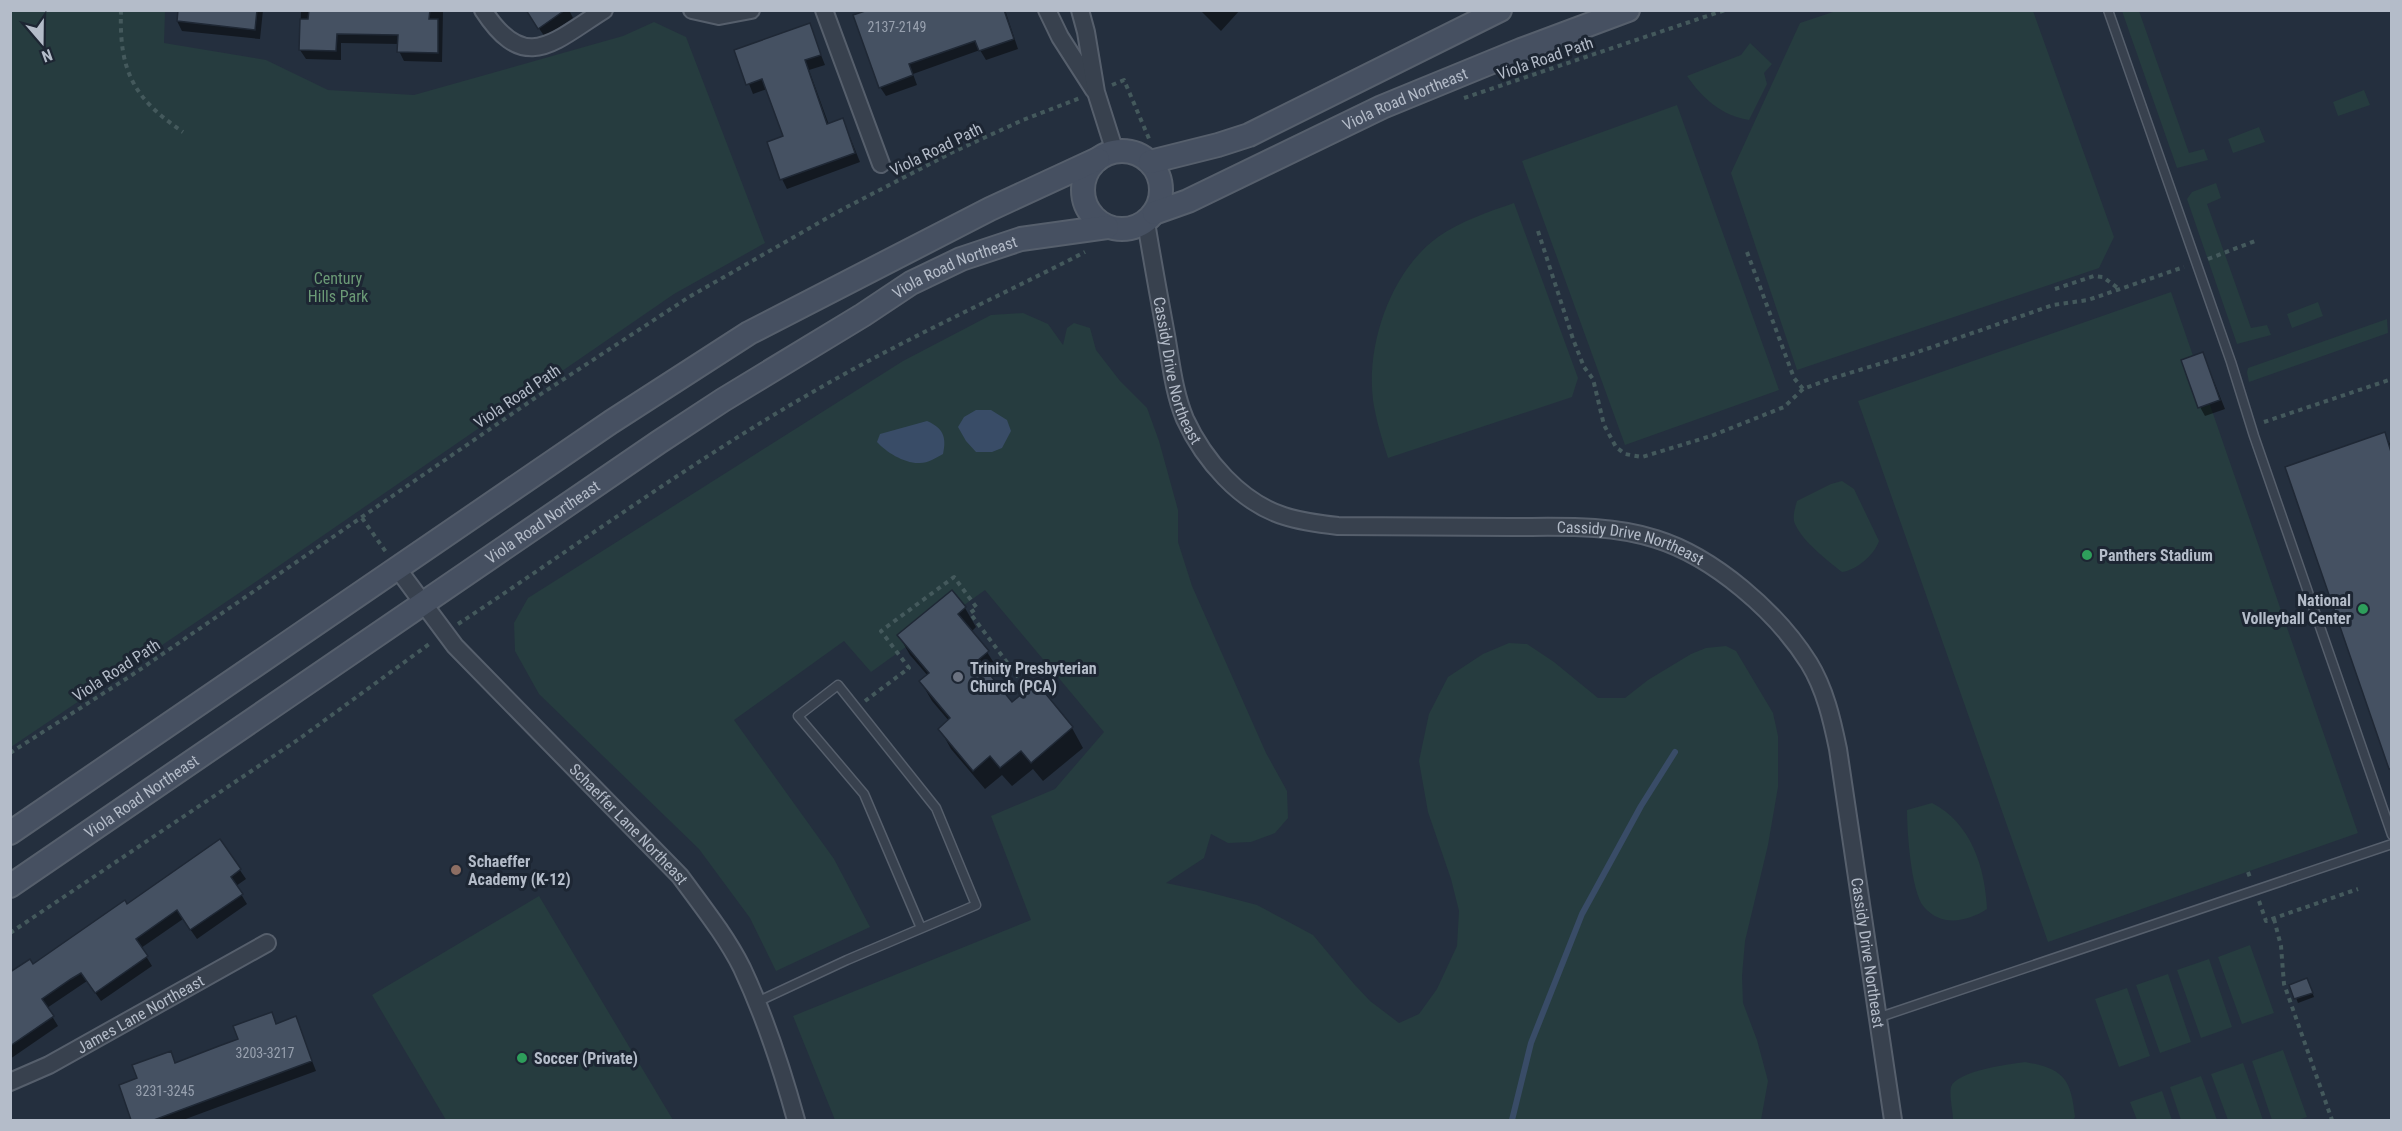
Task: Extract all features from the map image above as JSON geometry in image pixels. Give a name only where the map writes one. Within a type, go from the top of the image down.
[{"type":"main road","name":"Viola Road Northeast","points":[[1150,162],[1249,135],[1500,10]]},
{"type":"main road","name":"Viola Road Northeast","points":[[1150,218],[1382,107],[1521,50],[1628,10]]},
{"type":"main road","points":[[10,833],[611,422],[750,333],[990,209],[1106,156],[1130,152],[1150,162],[1161,181],[1162,192],[1150,218],[1126,230],[1107,227],[1095,219],[1088,210],[1083,200],[1085,177],[1090,168],[1106,156]]},
{"type":"main road","name":"Viola Road Northeast","points":[[10,886],[668,436],[911,283],[961,259],[1021,239],[1107,227]]},
{"type":"street","points":[[483,10],[505,39],[519,47],[530,49],[554,42],[604,10]]},
{"type":"street","points":[[692,10],[719,16],[750,10]]},
{"type":"street","points":[[825,10],[881,164]]},
{"type":"street","points":[[1047,10],[1075,63],[1096,92]]},
{"type":"street","points":[[1080,10],[1086,32],[1106,156]]},
{"type":"street","name":"Cassidy Drive Northeast","points":[[1150,218],[1175,387],[1185,419],[1200,446],[1219,472],[1259,504],[1282,516],[1338,526],[1584,527],[1645,536],[1688,553],[1742,587],[1790,636],[1810,664],[1822,692],[1838,749],[1893,1120]]},
{"type":"street","name":"Schaeffer Lane Northeast","points":[[397,568],[444,633],[680,876],[741,966],[776,1053],[796,1120]]},
{"type":"street","name":"James Lane Northeast","points":[[10,1082],[49,1065],[267,943]]},
{"type":"lane","points":[[2108,10],[2197,263],[2391,835]]},
{"type":"lane","points":[[757,1002],[976,905],[936,808],[858,706],[838,685],[798,716],[864,794],[921,928]]},
{"type":"lane","points":[[1877,1018],[2255,892],[2391,844]]},
{"type":"path","points":[[122,10],[120,41],[126,68],[159,116],[183,132]]},
{"type":"path","name":"Viola Road Path","points":[[1463,99],[1725,10]]},
{"type":"path","points":[[1124,80],[1138,116]]},
{"type":"path","name":"Viola Road Path","points":[[10,753],[132,675],[538,396],[689,297],[843,209],[941,158],[1023,120],[1063,105]]},
{"type":"path","points":[[1538,231],[1573,339],[1584,367],[1593,380],[1604,425],[1616,447],[1625,454],[1642,457],[1731,429],[1784,407],[1803,389],[2053,305],[2088,300],[2119,290],[2255,241]]},
{"type":"path","points":[[10,933],[299,739],[444,633],[696,464],[811,392],[922,333],[1095,247]]},
{"type":"path","points":[[1747,252],[1790,369],[1803,389]]},
{"type":"path","points":[[2055,289],[2094,276],[2103,277],[2119,290]]},
{"type":"path","points":[[2264,422],[2391,379]]},
{"type":"path","points":[[362,518],[397,568]]},
{"type":"path","points":[[858,706],[909,668],[881,632],[954,577],[977,608],[970,613],[1027,689]]},
{"type":"path","points":[[2248,872],[2266,921],[2358,889]]},
{"type":"path","points":[[2274,918],[2281,946],[2284,984],[2332,1120]]},
{"type":"green space","name":"Century Hills Park","points":[[11,10],[165,11],[164,43],[266,60],[328,90],[414,95],[623,36],[654,22],[686,37],[765,243],[674,294],[11,747]]},
{"type":"green space","points":[[1836,11],[2033,11],[2114,237],[2099,268],[1797,370],[1731,173],[1800,23]]},
{"type":"green space","points":[[2122,11],[2139,11],[2189,153],[2204,149],[2208,160],[2177,168]]},
{"type":"green space","points":[[1750,43],[1772,64],[1764,73],[1767,84],[1749,120],[1721,110],[1699,92],[1687,76],[1741,55]]},
{"type":"green space","points":[[2364,90],[2370,105],[2338,116],[2333,102]]},
{"type":"green space","points":[[1677,105],[1779,390],[1625,445],[1522,161]]},
{"type":"green space","points":[[2259,127],[2265,142],[2233,153],[2228,139]]},
{"type":"green space","points":[[2216,183],[2221,198],[2207,204],[2251,328],[2267,325],[2271,335],[2237,344],[2187,199],[2192,192]]},
{"type":"green space","points":[[1514,203],[1578,378],[1572,397],[1388,458],[1374,407],[1372,378],[1378,333],[1395,289],[1421,251],[1438,237],[1485,213]]},
{"type":"green space","name":"Panthers Stadium","points":[[2171,292],[2358,833],[2048,942],[1858,401]]},
{"type":"green space","points":[[2318,302],[2323,316],[2292,328],[2287,314]]},
{"type":"green space","points":[[1023,313],[1048,324],[1063,345],[1067,328],[1074,323],[1090,328],[1096,350],[1120,381],[1147,408],[1159,441],[1178,510],[1178,542],[1192,586],[1266,753],[1287,791],[1288,818],[1275,833],[1251,842],[1228,843],[1211,834],[1204,858],[1166,883],[1257,905],[1313,935],[1370,1001],[1399,1023],[1419,1014],[1437,989],[1457,946],[1459,911],[1451,879],[1428,812],[1419,761],[1429,714],[1448,677],[1483,654],[1509,643],[1527,644],[1554,662],[1598,698],[1625,698],[1648,680],[1691,654],[1706,648],[1726,646],[1736,651],[1773,713],[1778,736],[1778,787],[1768,845],[1745,941],[1742,976],[1743,1003],[1757,1040],[1768,1081],[1761,1120],[835,1120],[793,1016],[1031,920],[991,816],[1055,789],[1104,732],[985,590],[871,672],[844,641],[734,720],[834,859],[870,927],[776,971],[750,918],[699,849],[539,694],[515,651],[514,623],[528,598],[903,361],[991,315]]},
{"type":"green space","points":[[2387,319],[2388,333],[2249,382],[2248,368]]},
{"type":"green space","points":[[1842,481],[1854,489],[1879,541],[1864,561],[1842,572],[1809,544],[1795,524],[1794,512],[1797,501]]},
{"type":"green space","points":[[1932,803],[1957,822],[1966,834],[1979,862],[1987,909],[1971,917],[1954,920],[1938,918],[1924,907],[1916,888],[1911,861],[1907,810]]},
{"type":"green space","name":"Soccer (Private)","points":[[539,896],[673,1120],[446,1120],[372,995]]},
{"type":"green space","points":[[2250,945],[2274,1013],[2242,1024],[2218,957]]},
{"type":"green space","points":[[2209,959],[2232,1027],[2201,1038],[2177,970]]},
{"type":"green space","points":[[2168,974],[2191,1042],[2160,1053],[2136,985]]},
{"type":"green space","points":[[2127,988],[2150,1056],[2119,1067],[2095,999]]},
{"type":"green space","points":[[2283,1050],[2307,1117],[2298,1120],[2272,1120],[2252,1061]]},
{"type":"green space","points":[[2025,1062],[2049,1068],[2063,1078],[2071,1093],[2075,1117],[2073,1120],[1953,1120],[1951,1087],[1955,1081],[1984,1069]]},
{"type":"green space","points":[[2243,1063],[2263,1120],[2228,1120],[2211,1074]]},
{"type":"green space","points":[[2201,1076],[2217,1120],[2181,1120],[2170,1087]]},
{"type":"green space","points":[[2162,1091],[2172,1120],[2137,1120],[2130,1102]]},
{"type":"water","points":[[976,410],[991,410],[1007,420],[1011,431],[1002,448],[992,452],[976,452],[966,441],[958,427],[964,417]]},
{"type":"water","points":[[927,421],[940,430],[944,438],[943,454],[932,460],[920,463],[908,462],[885,450],[877,442],[880,434]]},
{"type":"building","points":[[178,10],[257,10],[255,30],[177,21]]},
{"type":"building","points":[[309,10],[430,10],[429,19],[438,19],[438,53],[397,52],[398,35],[337,34],[336,51],[299,50],[300,19],[308,19]]},
{"type":"building","points":[[526,10],[565,10],[538,29]]},
{"type":"building","points":[[1004,10],[1014,39],[979,51],[975,41],[909,64],[913,75],[879,88],[853,15],[865,11]]},
{"type":"building","points":[[810,23],[821,55],[805,60],[827,124],[843,118],[855,153],[780,180],[767,142],[783,136],[762,79],[746,85],[734,50]]},
{"type":"building","points":[[2203,352],[2220,400],[2198,408],[2181,360]]},
{"type":"building","name":"National Volleyball Center","points":[[2385,432],[2391,452],[2391,769],[2389,769],[2285,467]]},
{"type":"building","name":"Trinity Presbyterian Church (PCA)","points":[[952,590],[966,607],[958,614],[989,651],[978,660],[1012,702],[1036,682],[1073,727],[1031,763],[1021,751],[1000,768],[990,756],[973,771],[938,729],[950,718],[919,681],[929,673],[897,635]]},
{"type":"building","points":[[220,839],[241,869],[231,877],[243,894],[190,930],[177,910],[136,939],[148,956],[95,993],[81,973],[71,979],[42,999],[54,1016],[10,1046],[10,972],[30,959],[33,964],[125,900],[127,904]]},
{"type":"building","points":[[2307,978],[2313,993],[2294,999],[2289,985]]},
{"type":"building","points":[[272,1012],[276,1024],[296,1016],[312,1061],[154,1120],[131,1120],[119,1085],[137,1078],[132,1065],[171,1051],[175,1063],[238,1039],[233,1026]]},
{"type":"waterway","points":[[1512,1120],[1531,1043],[1582,914],[1641,806],[1675,752]]},
{"type":"place","name":"Panthers Stadium","points":[[2087,555]]},
{"type":"place","name":"National Volleyball Center","points":[[2363,609]]},
{"type":"place","name":"Trinity Presbyterian Church (PCA)","points":[[958,677]]},
{"type":"place","name":"Schaeffer Academy (K-12)","points":[[456,870]]},
{"type":"place","name":"Soccer (Private)","points":[[522,1058]]}]
